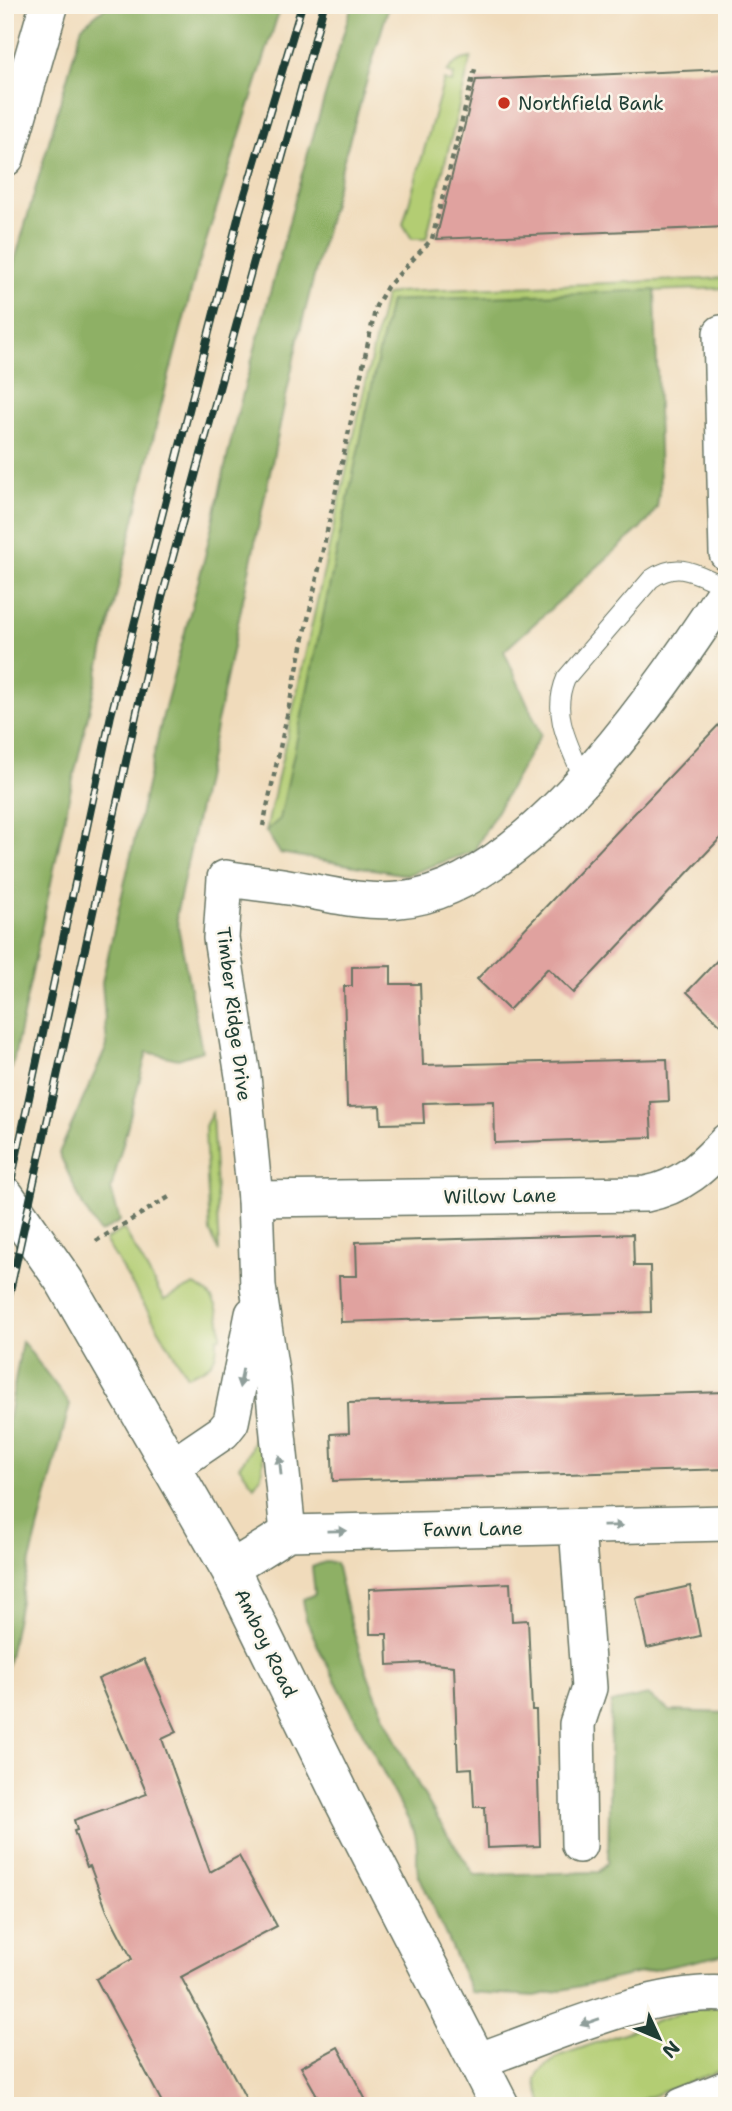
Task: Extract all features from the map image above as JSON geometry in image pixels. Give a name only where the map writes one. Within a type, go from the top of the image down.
[{"type":"main road","points":[[5,157],[49,5]]},
{"type":"main road","name":"Amboy Road","points":[[5,1196],[65,1282],[230,1569],[344,1802],[500,2106]]},
{"type":"street","points":[[721,333],[727,553]]},
{"type":"street","name":"Timber Ridge Drive","points":[[288,1533],[273,1385],[258,1287],[256,1199],[243,1076],[221,938],[225,878],[365,900],[401,901],[439,891],[484,869],[584,780],[677,666],[727,588]]},
{"type":"street","name":"Willow Lane","points":[[256,1199],[646,1194],[664,1190],[699,1171],[727,1141]]},
{"type":"street","name":"Timber Ridge Drive","points":[[170,1468],[223,1432],[230,1422],[258,1287]]},
{"type":"street","name":"Fawn Lane","points":[[288,1533],[727,1523]]},
{"type":"street","points":[[577,1527],[589,1688],[578,1724],[579,1845]]},
{"type":"street","points":[[230,1569],[288,1533]]},
{"type":"street","points":[[477,2061],[664,1996],[727,1994]]},
{"type":"street","points":[[682,2106],[727,2088]]},
{"type":"lane","points":[[584,780],[560,722],[558,696],[566,678],[651,579],[664,570],[683,568],[727,588]]},
{"type":"path","points":[[263,826],[376,306],[387,287],[432,239],[475,69]]},
{"type":"path","points":[[96,1241],[169,1197]]},
{"type":"green space","points":[[108,5],[281,5],[196,273],[159,414],[71,788],[12,1068],[5,1059],[5,295],[82,26]]},
{"type":"green space","points":[[352,5],[389,5],[345,155],[299,335],[176,916],[202,1051],[178,1059],[147,1052],[111,1189],[120,1221],[100,1233],[84,1208],[59,1153],[107,1046],[102,982],[163,715],[205,556],[235,423],[303,170]]},
{"type":"green space","points":[[471,58],[426,239],[412,239],[403,224],[444,80],[452,83],[454,75],[447,72],[449,69],[464,59]]},
{"type":"green space","points":[[727,278],[727,288],[390,301],[280,820],[266,831],[385,296],[397,292]]},
{"type":"green space","points":[[655,290],[660,487],[657,507],[648,521],[504,651],[541,734],[474,851],[407,875],[280,853],[266,831],[280,819],[390,301]]},
{"type":"green space","points":[[212,1113],[219,1252],[210,1232],[207,1179],[205,1126]]},
{"type":"green space","points":[[124,1229],[164,1300],[194,1285],[213,1299],[219,1313],[221,1337],[217,1338],[214,1359],[202,1370],[187,1376],[105,1240]]},
{"type":"green space","points":[[22,1341],[70,1404],[20,1601],[5,1677],[5,1439]]},
{"type":"green space","points":[[254,1372],[259,1372],[263,1462],[261,1476],[254,1486],[239,1466],[247,1456],[255,1434]]},
{"type":"green space","points":[[325,1562],[336,1563],[358,1646],[389,1726],[428,1802],[475,1875],[599,1872],[608,1862],[611,1703],[648,1695],[670,1711],[727,1713],[727,1954],[535,1996],[471,1992],[418,1873],[414,1831],[306,1619],[303,1599],[315,1594],[312,1567]]},
{"type":"green space","points":[[727,2005],[727,2068],[625,2106],[543,2106],[536,2080],[539,2072],[559,2056],[689,2010]]},
{"type":"building","points":[[727,69],[727,227],[436,239],[476,80]]},
{"type":"building","points":[[727,716],[727,831],[574,993],[548,968],[509,1010],[477,979]]},
{"type":"building","points":[[727,950],[727,1031],[687,992]]},
{"type":"building","points":[[391,966],[391,984],[420,984],[423,1065],[667,1059],[669,1101],[650,1102],[652,1137],[495,1143],[494,1101],[423,1103],[424,1123],[381,1124],[380,1106],[347,1107],[344,986],[352,986],[352,967]]},
{"type":"building","points":[[633,1234],[634,1266],[650,1266],[651,1312],[341,1322],[339,1276],[357,1276],[356,1242]]},
{"type":"building","points":[[727,1392],[727,1469],[333,1481],[331,1434],[349,1433],[348,1403]]},
{"type":"building","points":[[510,1583],[512,1621],[528,1620],[532,1710],[536,1710],[540,1846],[487,1848],[485,1807],[474,1807],[472,1768],[458,1769],[454,1666],[423,1663],[388,1665],[387,1634],[370,1634],[369,1589]]},
{"type":"building","points":[[690,1586],[700,1636],[647,1648],[636,1598]]},
{"type":"building","points":[[144,1659],[177,1732],[162,1739],[210,1872],[239,1856],[277,1926],[181,1977],[250,2106],[164,2106],[96,1979],[132,1959],[107,1911],[90,1866],[87,1867],[74,1831],[77,1830],[74,1820],[147,1794],[98,1679]]},
{"type":"building","points":[[338,2047],[369,2106],[323,2106],[301,2067]]},
{"type":"railway","points":[[5,1210],[111,715],[240,211],[302,5]]},
{"type":"railway","points":[[5,1314],[162,597],[324,5]]},
{"type":"place","name":"Northfield Bank","points":[[504,103]]}]
